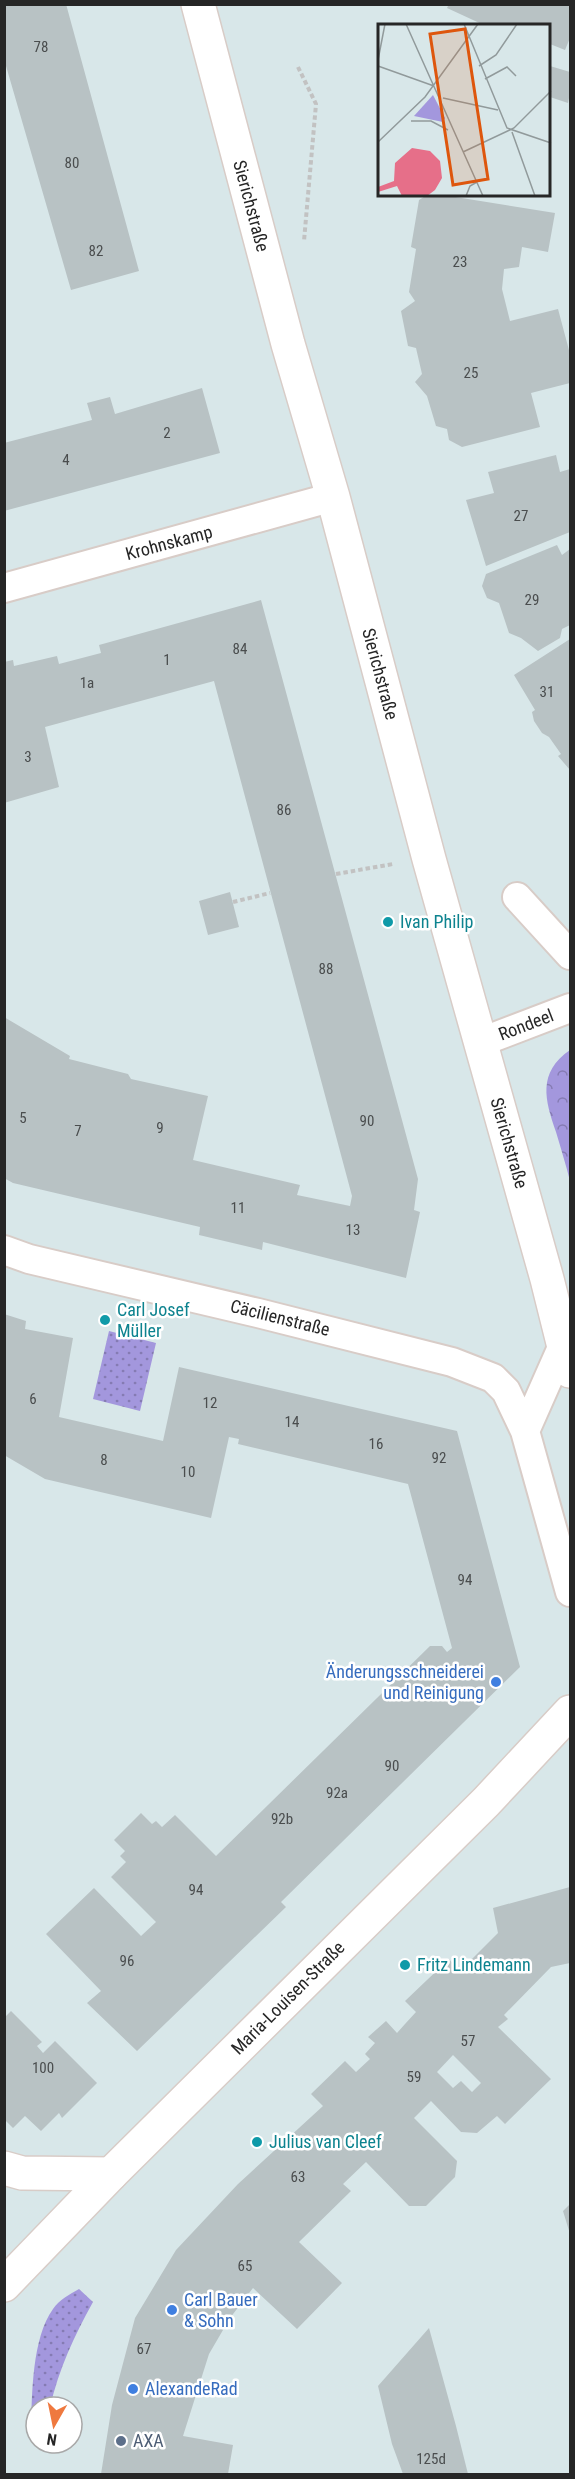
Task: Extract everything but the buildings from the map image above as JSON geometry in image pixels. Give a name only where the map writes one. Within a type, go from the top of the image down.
[{"type":"main road","name":"Sierichstraße","points":[[198,4],[288,344],[333,497],[429,859],[567,1357]]},
{"type":"main road","name":"Maria-Louisen-Straße","points":[[4,2285],[111,2174],[486,1802],[570,1712]]},
{"type":"main road","points":[[4,2168],[22,2173],[111,2174]]},
{"type":"street","name":"Krohnskamp","points":[[4,588],[333,497]]},
{"type":"street","points":[[517,897],[570,955]]},
{"type":"street","name":"Rondeel","points":[[481,1042],[570,1008]]},
{"type":"street","name":"Cäcilienstraße","points":[[4,1250],[29,1259],[258,1313],[475,1369],[493,1378],[506,1391],[525,1431]]},
{"type":"street","name":"Sierichstraße","points":[[525,1431],[567,1357]]},
{"type":"street","points":[[525,1431],[570,1592]]},
{"type":"path","points":[[298,67],[316,104],[304,241]]},
{"type":"path","points":[[336,874],[429,859]]},
{"type":"path","points":[[233,902],[270,893]]},
{"type":"green space","points":[[570,1050],[570,1181],[549,1109],[546,1088],[552,1068]]},
{"type":"green space","points":[[109,1331],[156,1343],[140,1411],[93,1399]]},
{"type":"green space","points":[[79,2289],[93,2302],[68,2353],[53,2395],[32,2395],[37,2350],[41,2335],[55,2306]]},
{"type":"place","name":"Ivan Philip","points":[[388,922]]},
{"type":"place","name":"Carl Josef Müller","points":[[105,1320]]},
{"type":"place","name":"Änderungsschneiderei und Reinigung","points":[[496,1682]]},
{"type":"place","name":"Fritz Lindemann","points":[[405,1965]]},
{"type":"place","name":"Julius van Cleef","points":[[257,2142]]},
{"type":"place","name":"Carl Bauer & Sohn","points":[[172,2310]]},
{"type":"place","name":"AlexandeRad","points":[[133,2389]]},
{"type":"place","name":"AXA","points":[[121,2441]]}]
